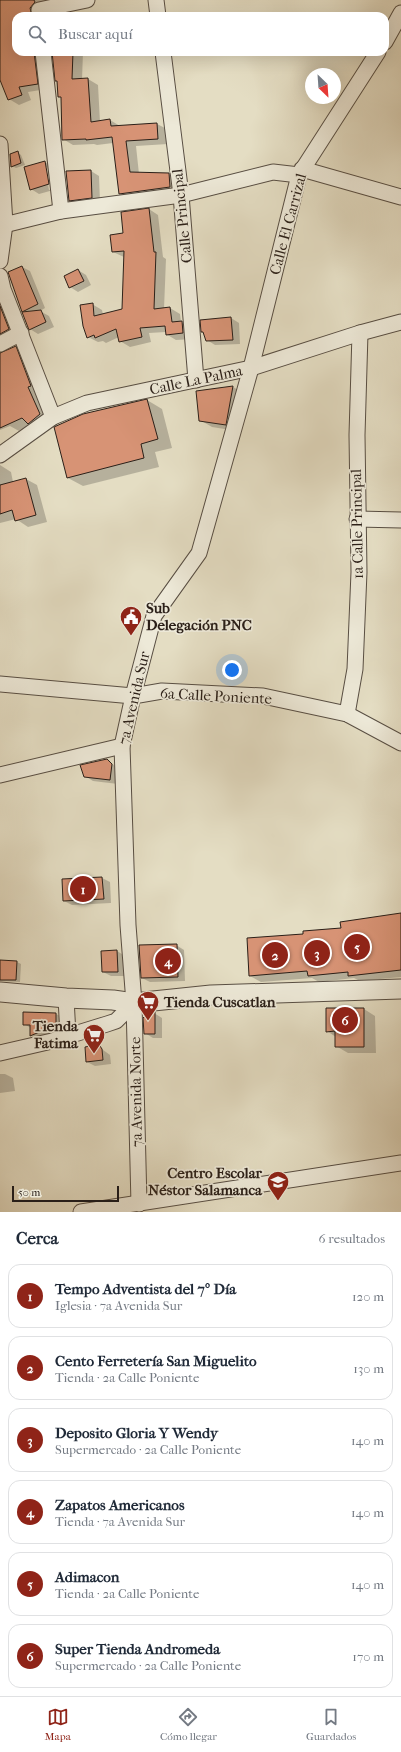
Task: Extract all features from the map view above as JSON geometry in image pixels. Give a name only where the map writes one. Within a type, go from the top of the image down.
[{"type":"street","points":[[38,9],[87,0]]},
{"type":"street","points":[[156,0],[158,12]]},
{"type":"street","points":[[389,35],[401,13]]},
{"type":"street","points":[[43,56],[61,211]]},
{"type":"street","name":"Calle Principal","points":[[164,56],[181,195],[196,380]]},
{"type":"street","name":"Calle El Carrizal","points":[[251,368],[301,172],[375,56]]},
{"type":"street","points":[[0,144],[2,225],[0,261]]},
{"type":"street","points":[[2,225],[61,211],[181,195],[273,172],[301,172],[401,197]]},
{"type":"street","points":[[0,276],[3,289],[53,417]]},
{"type":"street","name":"Calle La Palma","points":[[0,455],[53,417],[86,403],[251,368],[360,333],[401,322]]},
{"type":"street","points":[[0,344],[21,333]]},
{"type":"street","name":"1a Calle Principal","points":[[347,714],[355,669],[359,572],[357,519],[357,435],[360,333]]},
{"type":"street","name":"7a Avenida Sur","points":[[134,1003],[128,925],[122,746],[133,696],[154,616],[199,553],[251,368]]},
{"type":"street","points":[[357,519],[401,520]]},
{"type":"street","name":"6a Calle Poniente","points":[[0,684],[133,696],[162,691],[262,696],[347,714],[401,743]]},
{"type":"street","points":[[0,775],[122,746]]},
{"type":"street","points":[[0,992],[66,998],[113,1000],[134,1003],[211,994],[401,989]]},
{"type":"street","points":[[66,998],[68,1035]]},
{"type":"street","points":[[0,1053],[116,1021],[134,1003]]},
{"type":"street","name":"7a Avenida Norte","points":[[134,1003],[139,1204]]},
{"type":"street","points":[[81,1212],[401,1163]]},
{"type":"building","points":[[0,0],[34,0],[35,2],[30,8],[31,12],[12,12],[12,56],[34,56],[38,84],[19,87],[22,95],[8,100],[0,80]]},
{"type":"building","points":[[52,56],[73,56],[72,79],[88,78],[91,122],[110,119],[111,126],[157,123],[158,139],[126,141],[130,172],[169,173],[170,187],[119,194],[112,137],[86,140],[62,140],[61,97],[58,97],[57,81],[55,81]]},
{"type":"building","points":[[18,151],[21,163],[11,167],[10,154]]},
{"type":"building","points":[[45,161],[49,184],[30,190],[24,167]]},
{"type":"building","points":[[91,170],[92,198],[69,201],[66,171]]},
{"type":"building","points":[[149,208],[154,252],[156,252],[154,309],[170,307],[172,322],[182,321],[183,333],[166,335],[165,326],[140,328],[142,337],[119,342],[116,329],[95,338],[94,335],[87,338],[83,326],[80,305],[93,303],[94,316],[122,309],[124,251],[112,252],[110,235],[123,233],[121,212]]},
{"type":"building","points":[[22,266],[38,304],[22,312],[8,272]]},
{"type":"building","points":[[78,269],[84,281],[69,288],[64,276]]},
{"type":"building","points":[[0,306],[9,329],[0,334]]},
{"type":"building","points":[[41,310],[46,322],[29,330],[22,312]]},
{"type":"building","points":[[231,317],[233,340],[206,341],[203,332],[201,332],[200,320]]},
{"type":"building","points":[[16,346],[31,386],[28,387],[40,414],[28,424],[22,418],[0,428],[0,353]]},
{"type":"building","points":[[233,386],[226,425],[199,421],[196,391]]},
{"type":"building","points":[[147,399],[158,439],[141,444],[144,458],[67,478],[54,427],[83,414]]},
{"type":"building","points":[[26,478],[36,515],[15,521],[12,510],[0,514],[0,485]]},
{"type":"building","points":[[107,759],[112,764],[110,780],[84,777],[80,765]]},
{"type":"building","points":[[102,877],[104,899],[63,901],[62,879]]},
{"type":"building","points":[[401,913],[401,970],[348,976],[348,972],[308,976],[307,971],[249,976],[247,938],[303,934],[303,931],[341,928],[340,922]]},
{"type":"building","points":[[177,944],[178,977],[141,978],[139,945]]},
{"type":"building","points":[[117,950],[118,972],[102,972],[101,951]]},
{"type":"building","points":[[0,960],[17,961],[16,980],[0,980]]},
{"type":"building","points":[[326,1008],[364,1008],[364,1047],[335,1047],[335,1031],[326,1032]]},
{"type":"building","points":[[23,1012],[56,1013],[56,1025],[30,1036],[30,1025],[23,1025]]},
{"type":"building","name":"Tienda Cuscatlan","points":[[155,1012],[155,1034],[144,1034],[143,1018],[148,1013]]},
{"type":"building","name":"Tienda Fatima","points":[[95,1045],[100,1046],[102,1049],[103,1060],[86,1062],[85,1047]]},
{"type":"place","name":"Sub Delegación PNC","points":[[131,636]]},
{"type":"place","name":"Tempo Adventista del 7º Día","points":[[83,889]]},
{"type":"place","name":"Adimacon","points":[[357,947]]},
{"type":"place","name":"Deposito Gloria Y Wendy","points":[[317,953]]},
{"type":"place","name":"Cento Ferretería San Miguelito","points":[[275,955]]},
{"type":"place","name":"Zapatos Americanos","points":[[168,961]]},
{"type":"place","name":"Super Tienda Andromeda","points":[[345,1020]]},
{"type":"place","name":"Tienda Cuscatlan","points":[[148,1022]]},
{"type":"place","name":"Tienda Fatima","points":[[94,1054]]},
{"type":"place","name":"Centro Escolar Néstor Salamanca","points":[[278,1202]]}]
